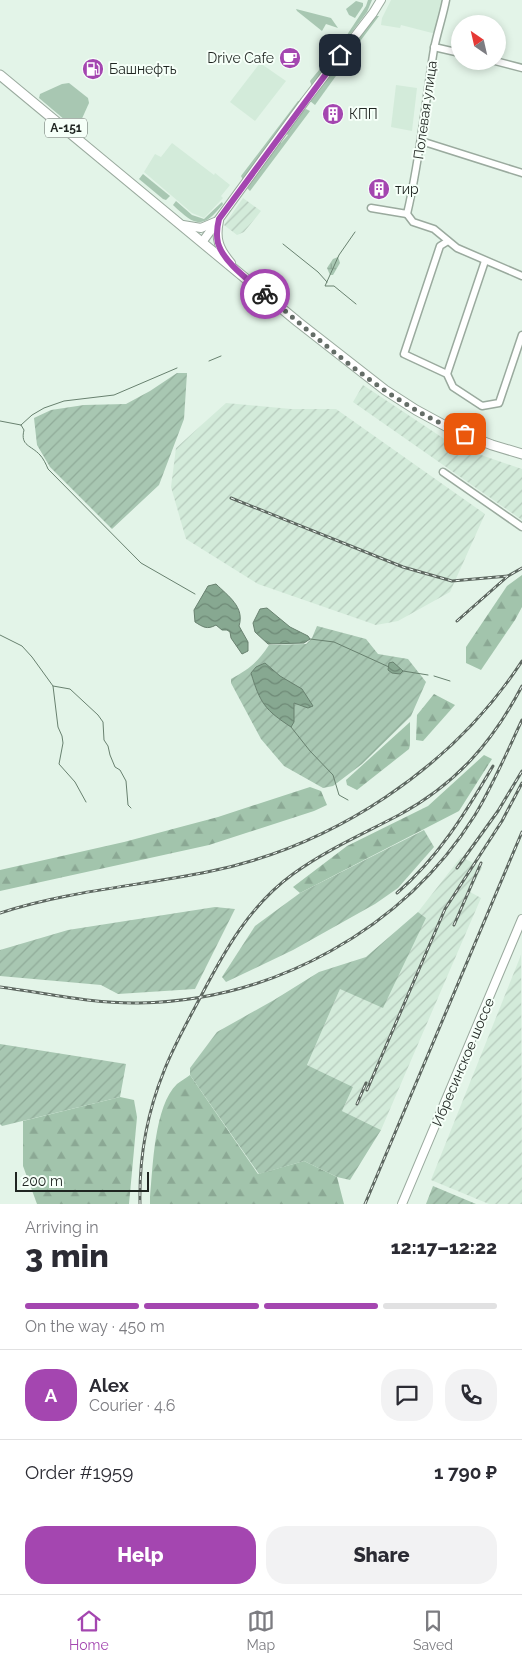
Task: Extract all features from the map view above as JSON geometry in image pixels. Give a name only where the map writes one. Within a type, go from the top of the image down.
[{"type":"highway","name":"А-151","points":[[0,75],[384,390],[451,429],[522,454]]},
{"type":"main road","points":[[203,241],[381,0]]},
{"type":"main road","points":[[183,225],[201,228],[219,219]]},
{"type":"main road","points":[[219,219],[216,236],[220,248],[240,273]]},
{"type":"main road","name":"Ибресинское шоссе","points":[[402,1204],[522,919]]},
{"type":"street","name":"Полевая улица","points":[[407,214],[414,185],[434,47],[446,0]]},
{"type":"street","points":[[434,47],[451,51]]},
{"type":"street","points":[[506,64],[522,68]]},
{"type":"street","points":[[421,141],[522,173]]},
{"type":"street","points":[[371,208],[407,214],[413,222],[434,229],[457,248],[522,276]]},
{"type":"street","points":[[448,241],[440,246],[404,354],[447,374],[453,387],[482,406],[499,403],[522,335]]},
{"type":"street","points":[[447,374],[485,261]]},
{"type":"street","points":[[443,472],[522,527]]},
{"type":"shaded area","points":[[391,0],[444,0],[436,34],[401,25],[400,28],[381,25],[382,18]]},
{"type":"shaded area","points":[[260,63],[286,81],[255,121],[230,102]]},
{"type":"shaded area","points":[[396,85],[417,88],[412,131],[391,127]]},
{"type":"shaded area","points":[[172,143],[230,185],[221,196],[223,198],[204,218],[192,213],[144,172],[155,154],[161,157]]},
{"type":"shaded area","points":[[243,198],[261,211],[244,232],[237,235],[224,225]]},
{"type":"shaded area","points":[[363,385],[455,446],[522,469],[522,520],[353,402]]},
{"type":"shaded area","points":[[226,403],[291,409],[336,409],[485,514],[450,592],[398,621],[376,625],[258,584],[186,539],[171,487],[176,448]]},
{"type":"shaded area","points":[[461,857],[482,867],[470,892],[481,898],[381,1130],[342,1111],[353,1087],[307,1065],[340,989],[426,918],[418,912]]},
{"type":"shaded area","points":[[521,955],[522,1204],[489,1204],[431,1180]]},
{"type":"green space","points":[[368,0],[372,0],[367,12],[343,44],[341,44],[366,6]]},
{"type":"green space","points":[[356,1],[363,3],[363,6],[355,18],[349,15],[346,9]]},
{"type":"green space","points":[[296,9],[331,18],[338,28],[326,24],[322,31]]},
{"type":"green space","points":[[374,16],[379,16],[349,56],[344,54]]},
{"type":"green space","points":[[343,60],[346,62],[315,105],[310,101],[339,61]]},
{"type":"green space","points":[[330,63],[312,87],[310,81],[324,64]]},
{"type":"green space","points":[[69,83],[88,98],[89,103],[80,123],[72,126],[39,98],[40,94],[62,84]]},
{"type":"green space","points":[[298,101],[301,101],[243,180],[241,176]]},
{"type":"green space","points":[[306,109],[310,111],[250,191],[246,187],[278,141],[281,143],[288,135],[285,133],[301,111]]},
{"type":"green space","points":[[143,174],[170,196],[166,200],[163,199],[139,179]]},
{"type":"green space","points":[[176,201],[192,215],[204,219],[222,202],[223,204],[210,218],[199,222],[188,218],[173,205]]},
{"type":"green space","points":[[338,257],[340,263],[333,275],[330,275],[327,268],[333,259]]},
{"type":"green space","points":[[177,373],[187,373],[184,419],[159,485],[112,529],[50,467],[37,445],[34,418],[51,410],[84,405],[126,404]]},
{"type":"green space","points":[[522,575],[522,607],[515,620],[481,670],[466,663],[466,647],[507,586]]},
{"type":"green space","points":[[317,626],[366,639],[378,654],[408,659],[426,682],[411,716],[362,764],[333,786],[323,788],[284,766],[261,739],[231,683],[231,679],[252,665],[269,645],[306,644],[312,638]]},
{"type":"green space","points":[[434,694],[455,705],[423,741],[416,740],[417,715]]},
{"type":"green space","points":[[410,722],[409,749],[357,790],[347,785],[346,780]]},
{"type":"green space","points":[[484,755],[492,759],[459,811],[300,893],[293,887],[347,846],[428,806]]},
{"type":"green space","points":[[310,787],[321,791],[327,805],[314,811],[209,845],[0,891],[0,870],[124,842],[218,817]]},
{"type":"green space","points":[[424,830],[434,847],[398,888],[375,904],[293,950],[226,982],[222,977],[255,926],[300,893]]},
{"type":"green space","points":[[215,907],[235,909],[195,989],[118,994],[101,985],[0,976],[0,950],[68,930]]},
{"type":"green space","points":[[418,912],[426,918],[383,1008],[340,989],[307,1065],[353,1087],[342,1111],[381,1130],[350,1180],[337,1177],[304,1161],[259,1174],[190,1075],[190,1068],[217,1032],[319,972],[366,957]]},
{"type":"green space","points":[[0,1044],[126,1064],[120,1097],[2,1126],[0,1124]]},
{"type":"green space","points":[[190,1075],[258,1174],[304,1161],[337,1177],[344,1204],[150,1204],[152,1170],[159,1122],[169,1094],[177,1084]]},
{"type":"green space","points":[[120,1097],[134,1100],[137,1117],[129,1204],[37,1204],[23,1166],[23,1121]]},
{"type":"green space","points":[[433,1186],[476,1204],[426,1204]]},
{"type":"water","points":[[216,584],[234,602],[240,613],[239,626],[248,642],[248,651],[242,654],[231,638],[230,632],[222,630],[216,625],[205,627],[195,622],[194,610],[208,586]]},
{"type":"water","points":[[267,608],[290,627],[308,636],[310,639],[304,643],[268,644],[255,632],[253,623],[260,609]]},
{"type":"water","points":[[393,662],[403,671],[400,674],[392,673],[388,670],[389,663]]},
{"type":"water","points":[[265,663],[280,676],[302,689],[313,706],[308,708],[294,703],[294,722],[291,727],[269,710],[257,692],[251,673],[256,667]]},
{"type":"waterway","points":[[355,232],[339,255],[325,286],[334,286],[356,304]]},
{"type":"waterway","points":[[283,244],[318,272],[327,282]]},
{"type":"waterway","points":[[209,361],[221,356]]},
{"type":"waterway","points":[[21,425],[32,415],[44,408],[64,401],[114,395],[177,368]]},
{"type":"waterway","points":[[0,421],[21,425],[27,445],[41,456],[48,469],[141,563],[195,594]]},
{"type":"waterway","points":[[0,635],[22,646],[53,686],[58,727],[63,743],[59,764],[75,782],[86,802]]},
{"type":"waterway","points":[[310,639],[334,642],[389,667]]},
{"type":"waterway","points":[[403,671],[428,675]]},
{"type":"waterway","points":[[434,676],[450,681]]},
{"type":"waterway","points":[[53,686],[70,689],[103,722],[104,740],[115,767],[120,770],[126,781],[128,805],[131,808]]},
{"type":"waterway","points":[[291,727],[310,751],[333,775],[339,795],[348,800]]},
{"type":"railway","points":[[231,498],[403,567],[452,581],[508,576]]},
{"type":"railway","points":[[457,621],[508,576],[522,568]]},
{"type":"railway","points":[[0,913],[51,899],[207,872],[254,860],[300,844],[344,822],[386,797],[425,768],[461,736],[494,700],[522,661]]},
{"type":"railway","points":[[140,1204],[145,1136],[158,1087],[181,1033],[219,962],[251,914],[278,886],[306,865],[399,815],[438,790],[455,776],[485,744],[522,686]]},
{"type":"railway","points":[[0,987],[104,1002],[139,1003],[189,999],[238,989],[285,973],[331,951],[373,924],[411,892],[446,856],[482,804],[522,720]]},
{"type":"railway","points":[[397,893],[426,865],[438,850],[462,817],[493,766]]},
{"type":"railway","points":[[457,868],[498,811],[522,771]]},
{"type":"railway","points":[[367,1090],[445,909],[502,821],[522,783]]},
{"type":"railway","points":[[365,1204],[522,832]]},
{"type":"railway","points":[[454,925],[481,863]]},
{"type":"railway","points":[[357,1104],[366,1083]]},
{"type":"way so far","points":[[265,294],[384,390],[416,410],[451,429],[465,434]]},
{"type":"place","name":"Drive Cafe","points":[[290,58]]},
{"type":"place","name":"Башнефть","points":[[93,69]]},
{"type":"place","name":"КПП","points":[[333,114]]},
{"type":"place","name":"тир","points":[[379,189]]},
{"type":"route","points":[[265,294],[240,273],[220,248],[216,236],[219,219],[340,55]]}]
